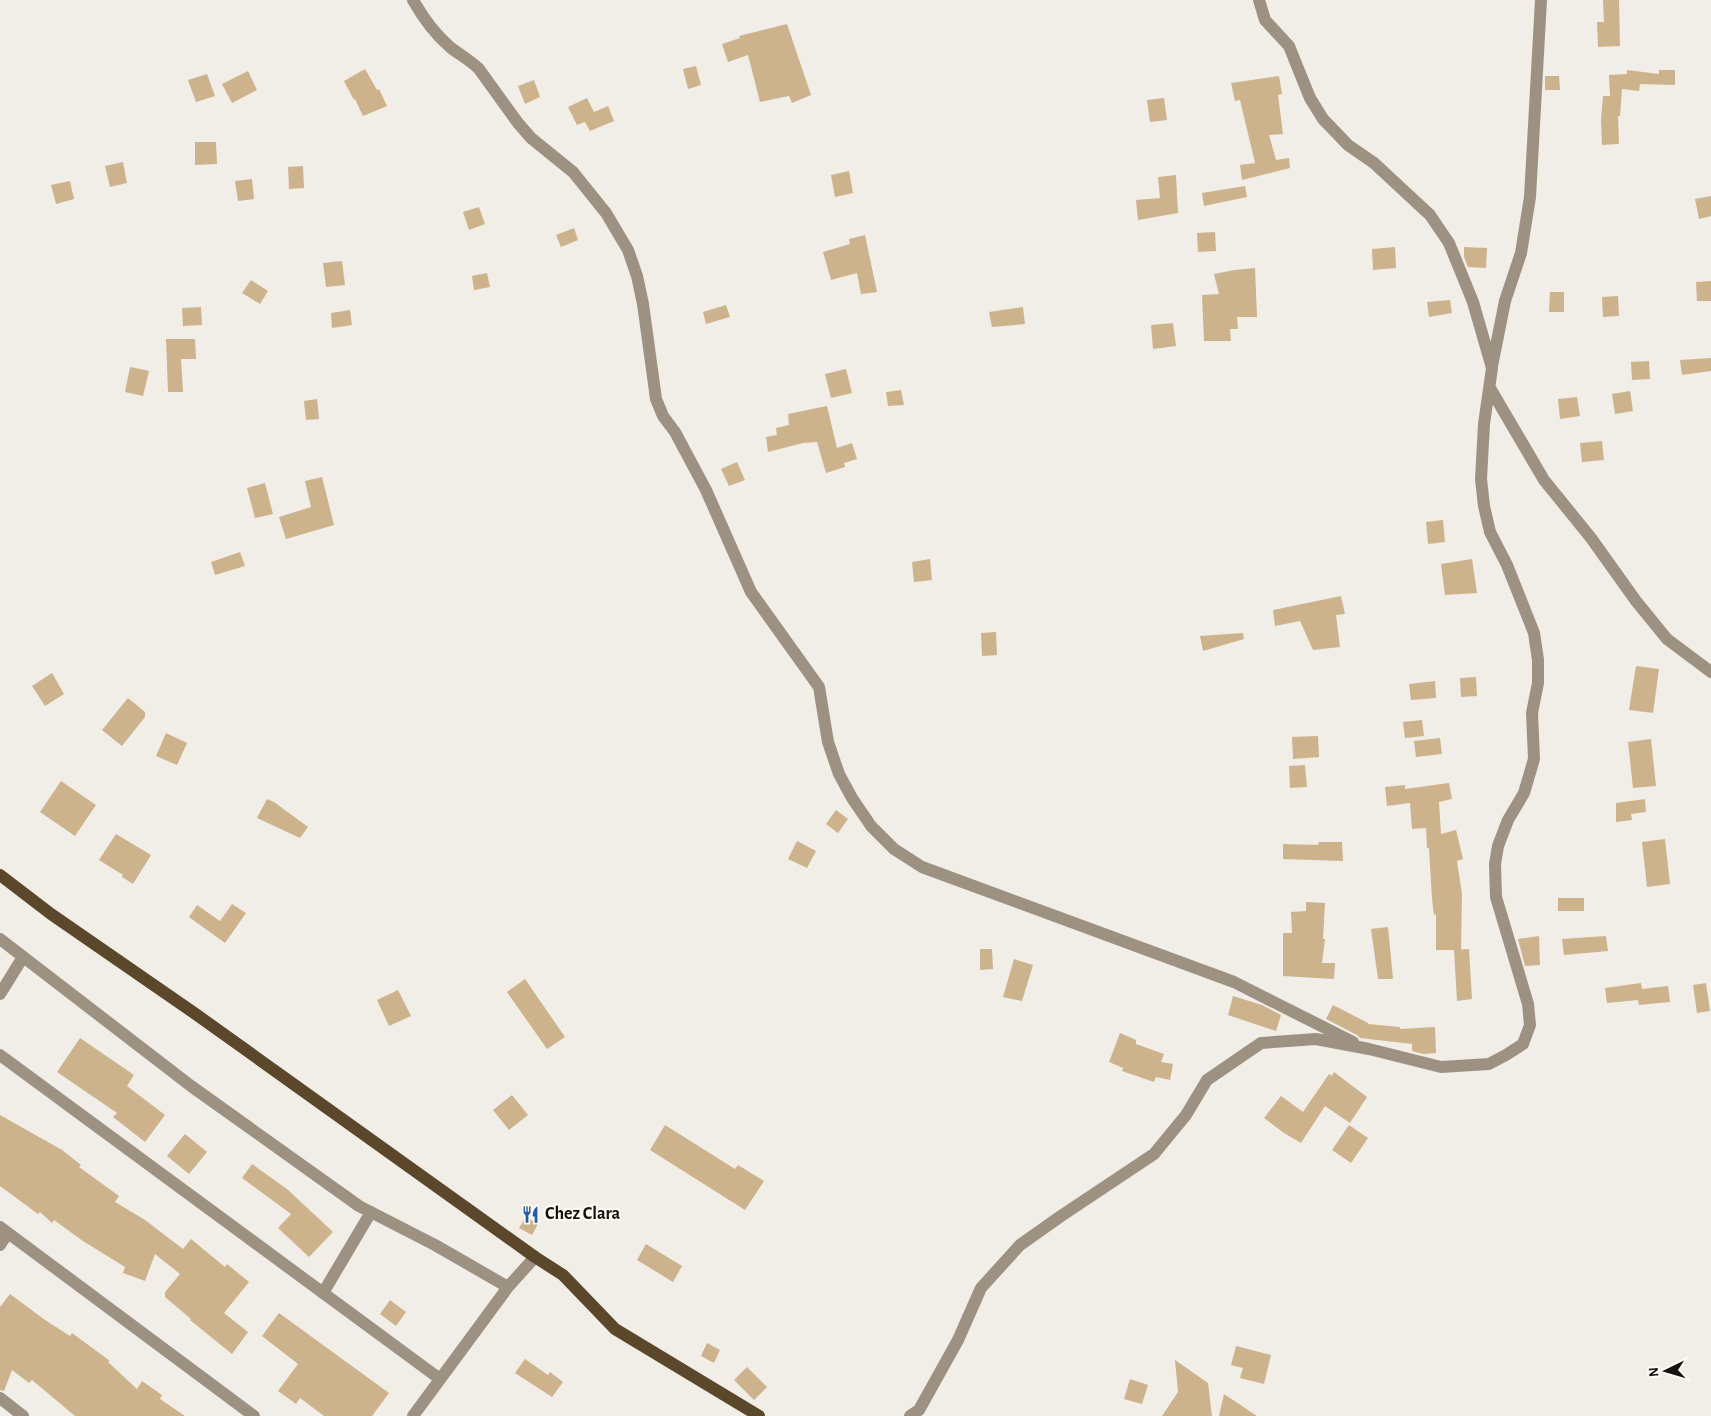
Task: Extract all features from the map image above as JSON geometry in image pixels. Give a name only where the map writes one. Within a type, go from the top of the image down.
[{"type":"main road","points":[[0,875],[51,914],[563,1275],[615,1329],[759,1416]]},
{"type":"street","points":[[413,0],[449,46],[478,69],[531,138],[573,172],[606,213],[628,250],[637,276],[643,304],[656,399],[663,416],[675,432],[706,490],[751,592],[819,687],[828,742],[839,774],[852,798],[871,826],[894,849],[922,867],[1234,982],[1369,1049]]},
{"type":"street","points":[[1259,0],[1265,20],[1289,46],[1310,98],[1323,118],[1348,145],[1374,163],[1430,215],[1449,243],[1473,302],[1492,368]]},
{"type":"street","points":[[910,1416],[919,1410],[958,1340],[981,1288],[1020,1245],[1154,1154],[1186,1114],[1207,1080],[1261,1043],[1316,1039],[1369,1049],[1441,1067],[1488,1064],[1523,1044],[1530,1026],[1528,1004],[1496,897],[1495,864],[1498,846],[1508,820],[1524,793],[1534,759],[1532,713],[1538,683],[1538,660],[1534,633],[1507,565],[1490,532],[1484,506],[1481,470],[1484,424],[1492,368],[1505,301],[1521,252],[1530,196],[1541,0]]},
{"type":"street","points":[[1490,388],[1544,480],[1591,538],[1636,601],[1667,639],[1711,672]]},
{"type":"street","points":[[0,939],[191,1086],[359,1206],[436,1245],[508,1287]]},
{"type":"street","points":[[0,994],[23,957]]},
{"type":"street","points":[[0,1055],[440,1379]]},
{"type":"street","points":[[323,1294],[371,1212]]},
{"type":"street","points":[[0,1245],[4,1230],[254,1416]]},
{"type":"street","points":[[413,1416],[508,1287],[535,1257]]},
{"type":"street","points":[[0,1398],[24,1416]]},
{"type":"building","points":[[1603,0],[1619,0],[1620,46],[1598,47],[1597,22],[1604,22]]},
{"type":"building","points":[[787,24],[811,95],[792,103],[789,96],[760,102],[748,55],[728,62],[722,44],[740,38],[739,36]]},
{"type":"building","points":[[696,66],[701,85],[688,89],[683,69]]},
{"type":"building","points":[[365,69],[377,90],[379,89],[387,106],[363,116],[344,81]]},
{"type":"building","points":[[1627,70],[1659,74],[1659,70],[1675,70],[1675,85],[1640,84],[1639,91],[1622,89],[1620,116],[1618,116],[1619,144],[1602,145],[1601,120],[1603,96],[1610,96],[1609,75],[1627,74]]},
{"type":"building","points":[[248,71],[257,90],[232,103],[222,84]]},
{"type":"building","points":[[207,74],[215,96],[196,102],[188,80]]},
{"type":"building","points":[[1279,76],[1282,94],[1278,95],[1283,134],[1269,135],[1276,160],[1289,158],[1290,168],[1242,180],[1240,165],[1255,163],[1240,100],[1235,101],[1231,83]]},
{"type":"building","points":[[1545,76],[1559,76],[1560,90],[1545,90]]},
{"type":"building","points":[[534,80],[540,97],[525,104],[518,86]]},
{"type":"building","points":[[587,98],[594,112],[608,106],[614,121],[590,131],[585,122],[577,125],[568,107]]},
{"type":"building","points":[[1164,98],[1167,120],[1150,122],[1147,100]]},
{"type":"building","points":[[195,142],[216,142],[217,164],[195,165]]},
{"type":"building","points":[[123,162],[127,183],[110,187],[105,166]]},
{"type":"building","points":[[303,166],[304,188],[289,189],[288,167]]},
{"type":"building","points":[[849,171],[853,193],[835,197],[831,175]]},
{"type":"building","points":[[1176,175],[1178,213],[1138,220],[1136,200],[1160,198],[1158,177]]},
{"type":"building","points":[[252,179],[254,199],[238,201],[235,181]]},
{"type":"building","points":[[70,181],[74,199],[56,204],[51,185]]},
{"type":"building","points":[[1245,186],[1247,197],[1204,206],[1202,193]]},
{"type":"building","points":[[1711,196],[1711,216],[1699,219],[1695,199]]},
{"type":"building","points":[[479,207],[485,224],[469,230],[463,212]]},
{"type":"building","points":[[574,228],[578,240],[561,247],[556,235]]},
{"type":"building","points":[[1215,232],[1216,251],[1198,252],[1197,233]]},
{"type":"building","points":[[865,235],[877,292],[861,294],[857,273],[831,280],[823,252],[850,244],[849,239]]},
{"type":"building","points":[[1395,247],[1396,268],[1373,270],[1372,249]]},
{"type":"building","points":[[1464,247],[1487,248],[1486,268],[1468,267],[1464,257]]},
{"type":"building","points":[[342,261],[345,285],[326,287],[323,263]]},
{"type":"building","points":[[1255,268],[1257,317],[1237,317],[1238,329],[1230,329],[1231,341],[1204,341],[1202,295],[1219,294],[1214,274]]},
{"type":"building","points":[[487,273],[490,287],[474,290],[472,276]]},
{"type":"building","points":[[251,280],[268,291],[260,304],[242,293]]},
{"type":"building","points":[[1711,281],[1711,301],[1697,301],[1696,282]]},
{"type":"building","points":[[1550,292],[1564,292],[1564,312],[1549,312]]},
{"type":"building","points":[[1618,296],[1619,316],[1603,317],[1602,297]]},
{"type":"building","points":[[1450,300],[1452,313],[1429,317],[1427,302]]},
{"type":"building","points":[[726,305],[730,317],[706,324],[703,312]]},
{"type":"building","points":[[201,307],[202,325],[183,326],[182,308]]},
{"type":"building","points":[[1023,307],[1025,324],[992,327],[989,312]]},
{"type":"building","points":[[350,310],[352,325],[332,328],[331,313]]},
{"type":"building","points":[[1173,323],[1176,346],[1153,349],[1151,325]]},
{"type":"building","points":[[166,339],[195,339],[196,359],[181,359],[183,392],[168,392]]},
{"type":"building","points":[[1711,358],[1711,371],[1682,375],[1680,360]]},
{"type":"building","points":[[1649,361],[1650,379],[1632,380],[1631,362]]},
{"type":"building","points":[[130,367],[149,371],[143,396],[125,392]]},
{"type":"building","points":[[846,369],[852,393],[831,398],[825,374]]},
{"type":"building","points":[[901,390],[904,405],[888,406],[886,392]]},
{"type":"building","points":[[1630,391],[1633,411],[1615,414],[1612,394]]},
{"type":"building","points":[[1577,397],[1580,416],[1560,419],[1558,399]]},
{"type":"building","points":[[317,399],[319,419],[306,420],[304,401]]},
{"type":"building","points":[[827,406],[837,448],[852,443],[857,459],[844,463],[845,467],[826,473],[817,442],[803,443],[768,452],[766,437],[777,435],[776,428],[789,425],[788,414]]},
{"type":"building","points":[[1602,441],[1604,460],[1582,462],[1580,443]]},
{"type":"building","points":[[737,462],[745,480],[729,486],[721,469]]},
{"type":"building","points":[[322,477],[334,525],[286,539],[279,517],[311,507],[305,481]]},
{"type":"building","points":[[265,483],[273,514],[255,518],[247,488]]},
{"type":"building","points":[[1443,520],[1445,542],[1428,544],[1426,522]]},
{"type":"building","points":[[240,552],[245,566],[215,575],[211,562]]},
{"type":"building","points":[[930,559],[932,580],[914,582],[912,562]]},
{"type":"building","points":[[1472,559],[1477,593],[1445,595],[1441,564]]},
{"type":"building","points":[[1341,596],[1345,614],[1336,615],[1340,647],[1313,650],[1300,621],[1275,626],[1273,610]]},
{"type":"building","points":[[996,632],[997,655],[982,656],[981,633]]},
{"type":"building","points":[[1243,633],[1244,639],[1203,651],[1200,636]]},
{"type":"building","points":[[1636,666],[1659,669],[1653,713],[1629,710]]},
{"type":"building","points":[[52,673],[64,694],[45,706],[32,686]]},
{"type":"building","points":[[1476,677],[1477,696],[1461,697],[1460,678]]},
{"type":"building","points":[[1435,681],[1436,698],[1411,700],[1409,684]]},
{"type":"building","points":[[128,698],[145,712],[145,717],[122,746],[102,730]]},
{"type":"building","points":[[1422,720],[1424,736],[1405,738],[1403,722]]},
{"type":"building","points":[[166,733],[187,743],[177,765],[156,756]]},
{"type":"building","points":[[1318,736],[1319,757],[1293,759],[1292,737]]},
{"type":"building","points":[[1440,738],[1442,754],[1416,757],[1414,741]]},
{"type":"building","points":[[1651,739],[1656,786],[1633,788],[1628,742]]},
{"type":"building","points":[[1305,765],[1307,787],[1290,788],[1289,766]]},
{"type":"building","points":[[61,781],[96,805],[75,836],[40,812]]},
{"type":"building","points":[[1449,783],[1452,799],[1439,802],[1441,834],[1456,830],[1463,859],[1457,861],[1462,894],[1461,950],[1436,950],[1436,914],[1434,915],[1432,899],[1426,828],[1412,829],[1410,803],[1387,806],[1385,787],[1405,785],[1405,789]]},
{"type":"building","points":[[267,799],[308,827],[300,838],[257,818]]},
{"type":"building","points":[[1645,799],[1646,812],[1631,814],[1632,820],[1616,822],[1616,803]]},
{"type":"building","points":[[836,810],[848,819],[838,833],[826,824]]},
{"type":"building","points":[[116,834],[151,855],[133,884],[122,877],[123,875],[99,860]]},
{"type":"building","points":[[1665,839],[1670,884],[1647,887],[1642,842]]},
{"type":"building","points":[[797,841],[816,851],[807,868],[788,859]]},
{"type":"building","points":[[1319,842],[1342,842],[1343,861],[1283,859],[1283,844],[1318,845]]},
{"type":"building","points":[[1558,898],[1584,898],[1584,911],[1558,911]]},
{"type":"building","points":[[1306,902],[1325,903],[1323,939],[1325,939],[1322,963],[1335,963],[1334,979],[1283,976],[1283,933],[1292,933],[1291,912],[1306,911]]},
{"type":"building","points":[[232,904],[246,913],[225,943],[189,917],[197,905],[220,921]]},
{"type":"building","points":[[1388,927],[1393,979],[1378,979],[1371,929]]},
{"type":"building","points":[[1539,936],[1540,965],[1525,966],[1518,939]]},
{"type":"building","points":[[1606,936],[1608,951],[1564,955],[1562,939]]},
{"type":"building","points":[[980,949],[992,949],[993,969],[980,970]]},
{"type":"building","points":[[1469,949],[1472,999],[1457,1001],[1454,950]]},
{"type":"building","points":[[1014,959],[1033,965],[1022,1001],[1003,997]]},
{"type":"building","points":[[525,979],[565,1037],[547,1049],[507,992]]},
{"type":"building","points":[[1641,983],[1642,989],[1668,986],[1670,1002],[1639,1005],[1638,1000],[1607,1003],[1605,988]]},
{"type":"building","points":[[1706,983],[1710,1011],[1697,1013],[1693,985]]},
{"type":"building","points":[[398,990],[411,1016],[389,1026],[377,1000]]},
{"type":"building","points":[[1233,996],[1262,1005],[1281,1015],[1276,1031],[1228,1015]]},
{"type":"building","points":[[1333,1005],[1368,1024],[1400,1027],[1400,1029],[1435,1027],[1436,1053],[1423,1054],[1412,1051],[1412,1044],[1360,1038],[1326,1019]]},
{"type":"building","points":[[1120,1033],[1136,1040],[1136,1044],[1164,1054],[1161,1062],[1173,1064],[1170,1080],[1156,1077],[1154,1082],[1122,1071],[1123,1068],[1109,1062]]},
{"type":"building","points":[[80,1038],[134,1075],[127,1086],[165,1115],[145,1142],[113,1117],[117,1113],[57,1072]]},
{"type":"building","points":[[1334,1072],[1367,1097],[1350,1123],[1325,1106],[1301,1143],[1264,1118],[1281,1096],[1303,1112],[1329,1074],[1332,1076]]},
{"type":"building","points":[[512,1095],[528,1115],[509,1130],[493,1110]]},
{"type":"building","points":[[0,1115],[62,1150],[81,1165],[79,1167],[119,1196],[115,1202],[145,1220],[183,1249],[191,1239],[225,1267],[227,1264],[249,1282],[224,1313],[248,1332],[232,1354],[165,1297],[165,1292],[180,1274],[155,1254],[145,1281],[123,1273],[125,1267],[83,1241],[54,1220],[52,1223],[40,1212],[38,1214],[0,1186]]},
{"type":"building","points":[[665,1125],[735,1169],[738,1165],[764,1181],[745,1210],[650,1150]]},
{"type":"building","points":[[1349,1125],[1368,1138],[1351,1163],[1332,1150]]},
{"type":"building","points":[[185,1134],[207,1152],[189,1174],[167,1156]]},
{"type":"building","points":[[252,1164],[287,1189],[333,1232],[309,1257],[278,1228],[291,1214],[242,1178]]},
{"type":"building","points":[[526,1217],[538,1224],[532,1235],[519,1228]]},
{"type":"building","points":[[646,1244],[682,1266],[673,1282],[637,1260]]},
{"type":"building","points":[[10,1294],[45,1320],[70,1336],[72,1333],[110,1361],[108,1362],[137,1389],[142,1381],[162,1395],[160,1399],[185,1416],[75,1416],[32,1380],[29,1383],[12,1370],[4,1391],[0,1390],[0,1307]]},
{"type":"building","points":[[390,1300],[406,1312],[396,1326],[380,1314]]},
{"type":"building","points":[[279,1313],[389,1393],[372,1416],[324,1416],[300,1398],[296,1404],[278,1391],[298,1364],[262,1336]]},
{"type":"building","points":[[707,1343],[720,1350],[714,1363],[701,1356]]},
{"type":"building","points":[[1236,1346],[1271,1355],[1264,1384],[1240,1378],[1243,1368],[1231,1365]]},
{"type":"building","points":[[525,1359],[548,1375],[550,1372],[563,1382],[552,1397],[515,1373]]},
{"type":"building","points":[[1175,1360],[1208,1383],[1212,1416],[1162,1416],[1178,1392]]},
{"type":"building","points":[[747,1367],[767,1387],[754,1400],[734,1380]]},
{"type":"building","points":[[1130,1379],[1148,1385],[1142,1404],[1124,1399]]},
{"type":"building","points":[[1224,1394],[1257,1416],[1219,1416]]},
{"type":"place","name":"Chez Clara","points":[[531,1214]]}]
